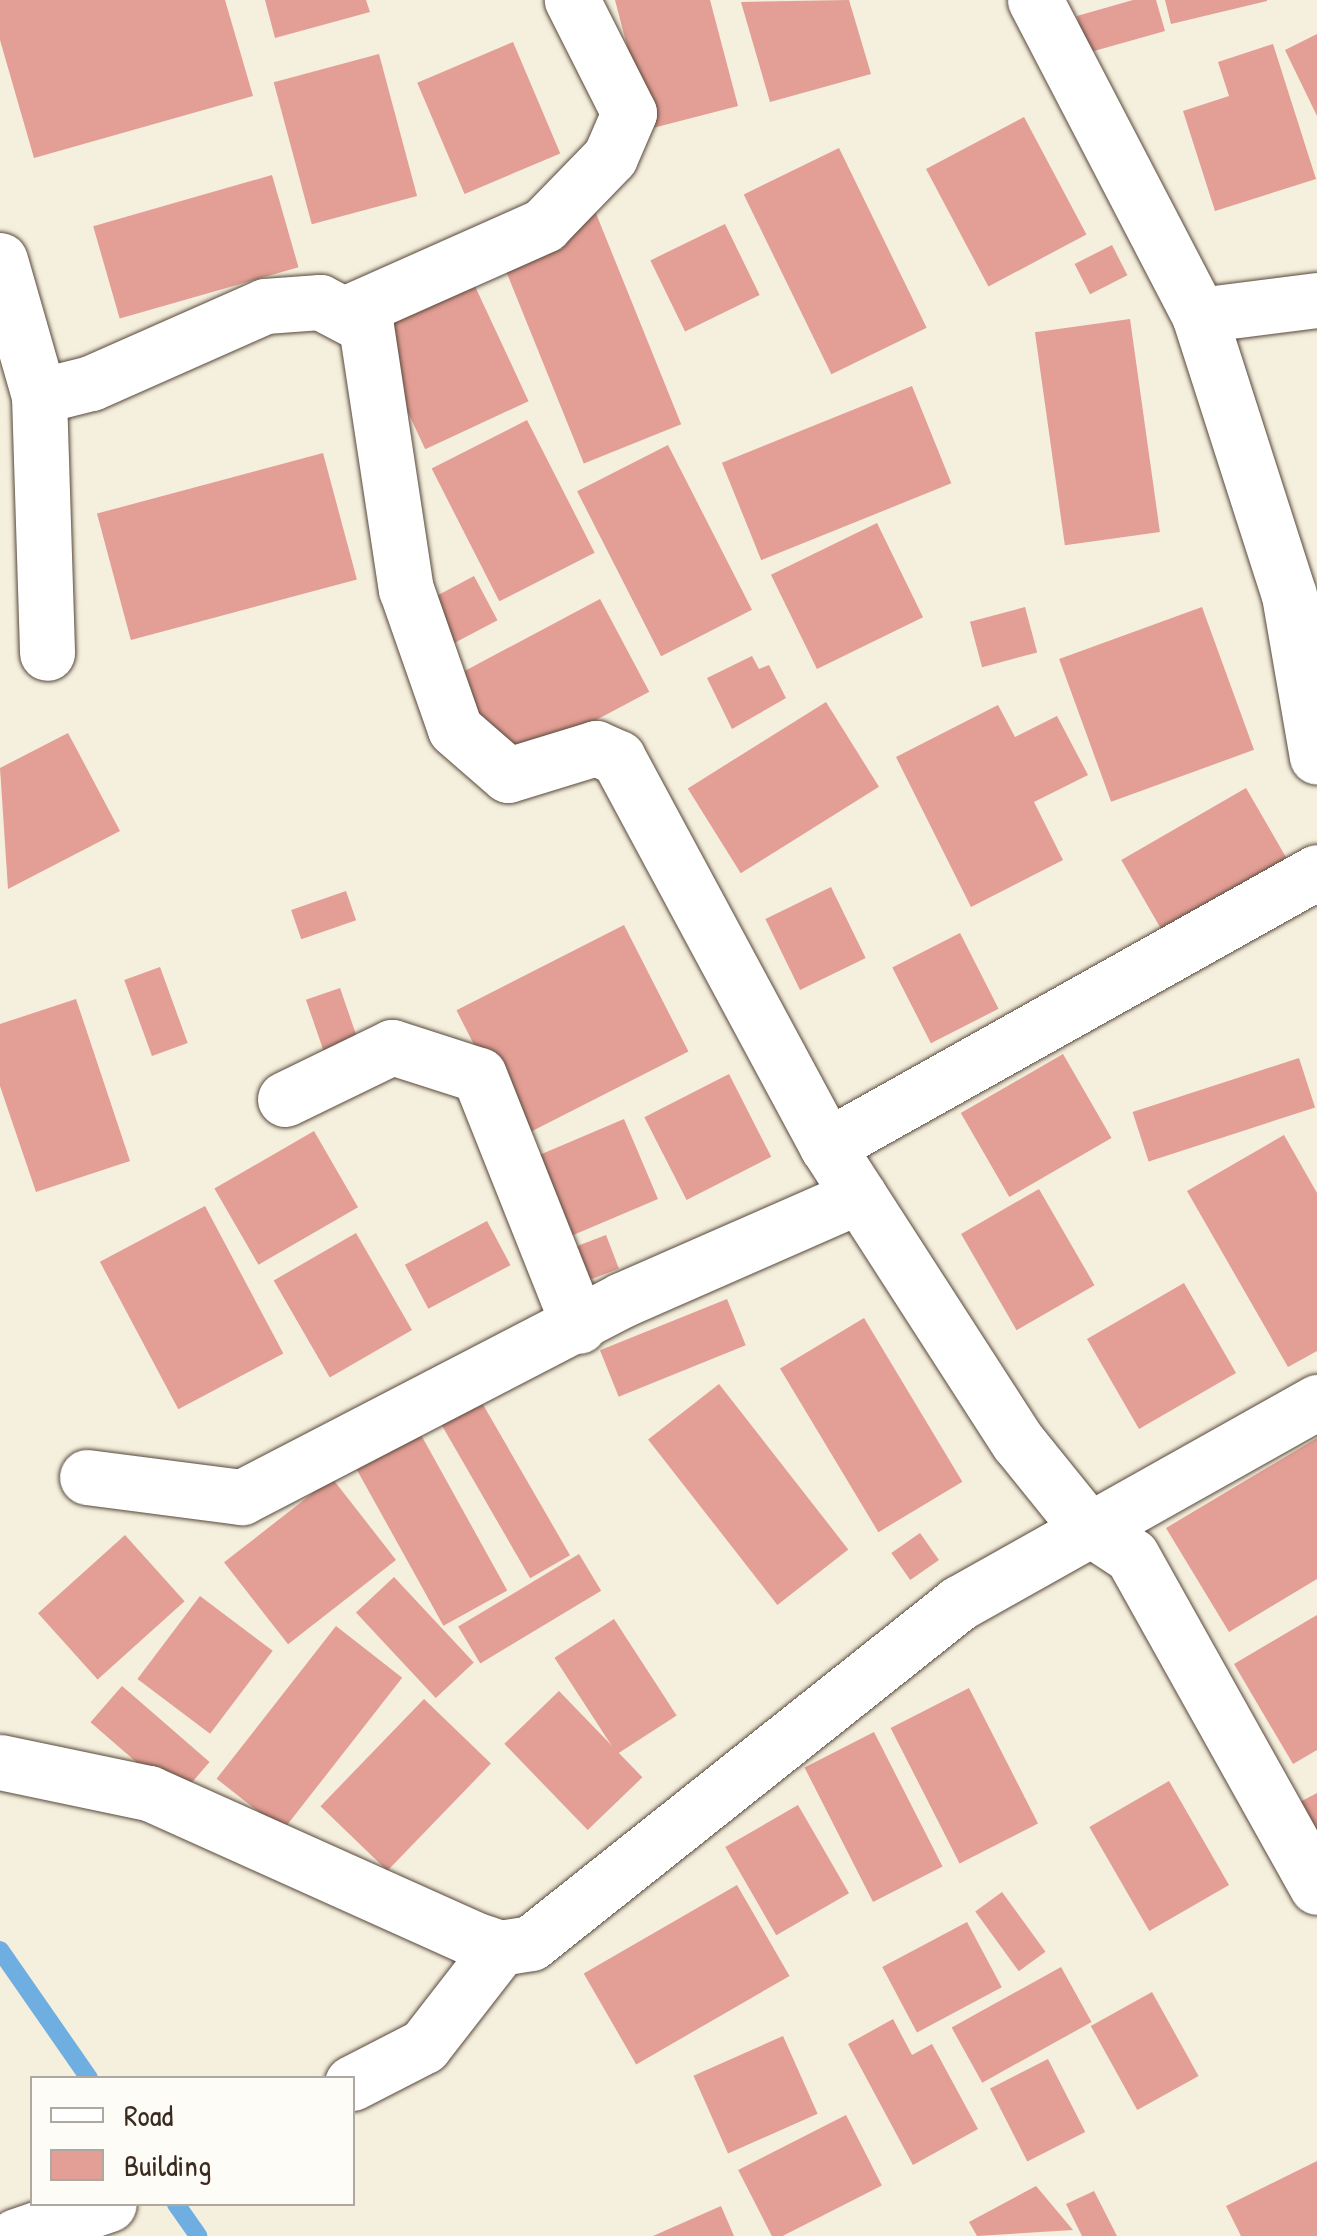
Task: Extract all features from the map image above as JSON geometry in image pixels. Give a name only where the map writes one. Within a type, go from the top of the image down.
[{"type":"street","points":[[349,312],[544,225],[610,157],[628,113],[572,0]]},
{"type":"street","points":[[1035,0],[1199,315],[1290,596],[1317,757]]},
{"type":"street","points":[[0,260],[40,396],[47,652]]},
{"type":"street","points":[[1199,315],[1317,300]]},
{"type":"street","points":[[40,396],[265,306],[320,302],[349,312],[376,348],[406,589],[455,729],[508,775],[596,748],[618,758],[827,1146],[1018,1442],[1085,1525],[1132,1556],[1317,1887]]},
{"type":"street","points":[[827,1146],[1317,872]]},
{"type":"street","points":[[285,1099],[392,1047],[479,1075],[579,1326]]},
{"type":"street","points":[[87,1477],[242,1497],[579,1326],[859,1196]]},
{"type":"street","points":[[0,1762],[148,1793],[500,1948],[531,1943],[958,1603],[1085,1525],[1317,1402]]},
{"type":"street","points":[[355,2081],[424,2046],[500,1948]]},
{"type":"street","points":[[16,2236],[103,2206]]},
{"type":"building","points":[[0,0],[225,0],[253,96],[34,158],[0,40]]},
{"type":"building","points":[[265,0],[366,0],[370,12],[275,38]]},
{"type":"building","points":[[615,0],[710,0],[738,106],[649,129]]},
{"type":"building","points":[[849,0],[871,74],[770,102],[741,2]]},
{"type":"building","points":[[1133,0],[1156,0],[1165,31],[1087,53],[1077,16]]},
{"type":"building","points":[[1165,0],[1267,0],[1267,1],[1171,24]]},
{"type":"building","points":[[1317,34],[1317,116],[1285,50]]},
{"type":"building","points":[[513,42],[560,153],[465,194],[417,83]]},
{"type":"building","points":[[1273,44],[1316,179],[1215,211],[1183,111],[1229,96],[1218,62]]},
{"type":"building","points":[[379,54],[417,196],[312,224],[274,82]]},
{"type":"building","points":[[1024,117],[1086,234],[988,287],[926,169]]},
{"type":"building","points":[[839,148],[927,328],[831,374],[744,194]]},
{"type":"building","points":[[272,175],[298,267],[120,319],[93,226]]},
{"type":"building","points":[[595,211],[681,424],[584,464],[498,250]]},
{"type":"building","points":[[725,224],[760,295],[685,331],[650,260]]},
{"type":"building","points":[[1112,245],[1127,275],[1090,294],[1075,264]]},
{"type":"building","points":[[466,267],[529,401],[425,449],[363,315]]},
{"type":"building","points":[[1130,319],[1160,532],[1065,545],[1035,332]]},
{"type":"building","points":[[912,386],[951,483],[761,560],[722,463]]},
{"type":"building","points":[[527,420],[595,553],[499,601],[432,469]]},
{"type":"building","points":[[668,445],[752,610],[661,656],[577,491]]},
{"type":"building","points":[[323,453],[357,580],[131,640],[97,514]]},
{"type":"building","points":[[877,523],[923,617],[817,669],[771,575]]},
{"type":"building","points":[[474,576],[497,620],[438,652],[415,607]]},
{"type":"building","points":[[600,599],[649,692],[503,770],[453,677]]},
{"type":"building","points":[[1025,607],[1037,652],[982,667],[970,622]]},
{"type":"building","points":[[1202,607],[1254,750],[1111,802],[1059,659]]},
{"type":"building","points":[[752,656],[759,669],[769,665],[786,698],[732,729],[707,678]]},
{"type":"building","points":[[826,702],[879,787],[741,873],[688,788]]},
{"type":"building","points":[[998,705],[1015,737],[1057,716],[1088,775],[1034,802],[1063,860],[971,907],[896,757]]},
{"type":"building","points":[[68,733],[120,831],[8,889],[0,768]]},
{"type":"building","points":[[1246,788],[1289,862],[1164,934],[1121,860]]},
{"type":"building","points":[[831,887],[866,958],[800,990],[765,919]]},
{"type":"building","points":[[346,891],[356,920],[301,939],[291,910]]},
{"type":"building","points":[[624,925],[688,1052],[521,1137],[456,1010]]},
{"type":"building","points":[[960,933],[999,1009],[931,1043],[892,968]]},
{"type":"building","points":[[160,967],[188,1043],[152,1056],[124,980]]},
{"type":"building","points":[[340,988],[360,1045],[325,1056],[306,1000]]},
{"type":"building","points":[[76,999],[130,1161],[36,1192],[0,1086],[0,1024]]},
{"type":"building","points":[[1063,1054],[1112,1138],[1009,1197],[961,1113]]},
{"type":"building","points":[[1299,1058],[1315,1107],[1149,1162],[1133,1112]]},
{"type":"building","points":[[729,1074],[771,1157],[687,1200],[644,1117]]},
{"type":"building","points":[[624,1119],[658,1199],[567,1238],[533,1158]]},
{"type":"building","points":[[314,1131],[358,1207],[258,1265],[214,1188]]},
{"type":"building","points":[[1284,1135],[1317,1193],[1317,1351],[1288,1367],[1187,1191]]},
{"type":"building","points":[[1039,1189],[1094,1285],[1017,1330],[961,1234]]},
{"type":"building","points":[[205,1206],[283,1353],[178,1409],[100,1262]]},
{"type":"building","points":[[487,1221],[510,1265],[428,1309],[405,1265]]},
{"type":"building","points":[[356,1233],[412,1330],[330,1377],[274,1280]]},
{"type":"building","points":[[606,1235],[619,1269],[586,1281],[573,1248]]},
{"type":"building","points":[[1184,1283],[1236,1373],[1139,1429],[1087,1339]]},
{"type":"building","points":[[727,1299],[746,1345],[619,1397],[600,1350]]},
{"type":"building","points":[[864,1318],[962,1482],[878,1532],[780,1368]]},
{"type":"building","points":[[719,1384],[848,1549],[777,1605],[648,1439]]},
{"type":"building","points":[[474,1389],[570,1555],[530,1578],[434,1412]]},
{"type":"building","points":[[420,1433],[507,1590],[443,1626],[356,1468]]},
{"type":"building","points":[[1317,1438],[1317,1579],[1229,1632],[1166,1528]]},
{"type":"building","points":[[332,1478],[396,1560],[288,1644],[224,1562]]},
{"type":"building","points":[[920,1533],[939,1560],[910,1580],[891,1553]]},
{"type":"building","points":[[125,1535],[185,1601],[98,1679],[38,1613]]},
{"type":"building","points":[[579,1554],[601,1591],[480,1663],[458,1627]]},
{"type":"building","points":[[394,1577],[474,1663],[436,1698],[356,1612]]},
{"type":"building","points":[[200,1596],[273,1651],[210,1734],[137,1679]]},
{"type":"building","points":[[1317,1615],[1317,1750],[1293,1764],[1234,1664]]},
{"type":"building","points":[[614,1619],[677,1715],[617,1754],[554,1658]]},
{"type":"building","points":[[336,1626],[402,1678],[283,1831],[217,1779]]},
{"type":"building","points":[[122,1686],[210,1762],[178,1798],[91,1722]]},
{"type":"building","points":[[969,1688],[1038,1823],[960,1863],[891,1728]]},
{"type":"building","points":[[559,1691],[642,1777],[588,1830],[504,1744]]},
{"type":"building","points":[[424,1699],[491,1764],[387,1871],[320,1806]]},
{"type":"building","points":[[874,1732],[943,1867],[873,1902],[805,1767]]},
{"type":"building","points":[[1169,1781],[1229,1885],[1149,1931],[1089,1827]]},
{"type":"building","points":[[1317,1793],[1317,1872],[1283,1811]]},
{"type":"building","points":[[798,1805],[849,1893],[776,1935],[725,1847]]},
{"type":"building","points":[[737,1885],[790,1976],[636,2064],[584,1974]]},
{"type":"building","points":[[1002,1892],[1045,1952],[1019,1971],[975,1911]]},
{"type":"building","points":[[967,1922],[1002,1987],[917,2032],[882,1967]]},
{"type":"building","points":[[1061,1967],[1092,2022],[982,2083],[952,2028]]},
{"type":"building","points":[[1152,1992],[1199,2076],[1137,2110],[1091,2026]]},
{"type":"building","points":[[893,2019],[912,2055],[932,2044],[978,2129],[913,2165],[848,2044]]},
{"type":"building","points":[[783,2036],[818,2114],[728,2154],[693,2076]]},
{"type":"building","points":[[1048,2059],[1085,2132],[1027,2162],[990,2089]]},
{"type":"building","points":[[846,2115],[882,2185],[783,2236],[772,2236],[738,2170]]},
{"type":"building","points":[[1317,2161],[1317,2236],[1241,2236],[1226,2206]]},
{"type":"building","points":[[1036,2186],[1073,2230],[977,2236],[969,2222]]},
{"type":"building","points":[[1094,2191],[1117,2236],[1082,2236],[1066,2204]]},
{"type":"building","points":[[721,2206],[734,2236],[653,2236]]},
{"type":"waterway","points":[[0,1950],[88,2076]]},
{"type":"waterway","points":[[177,2206],[198,2236]]}]
